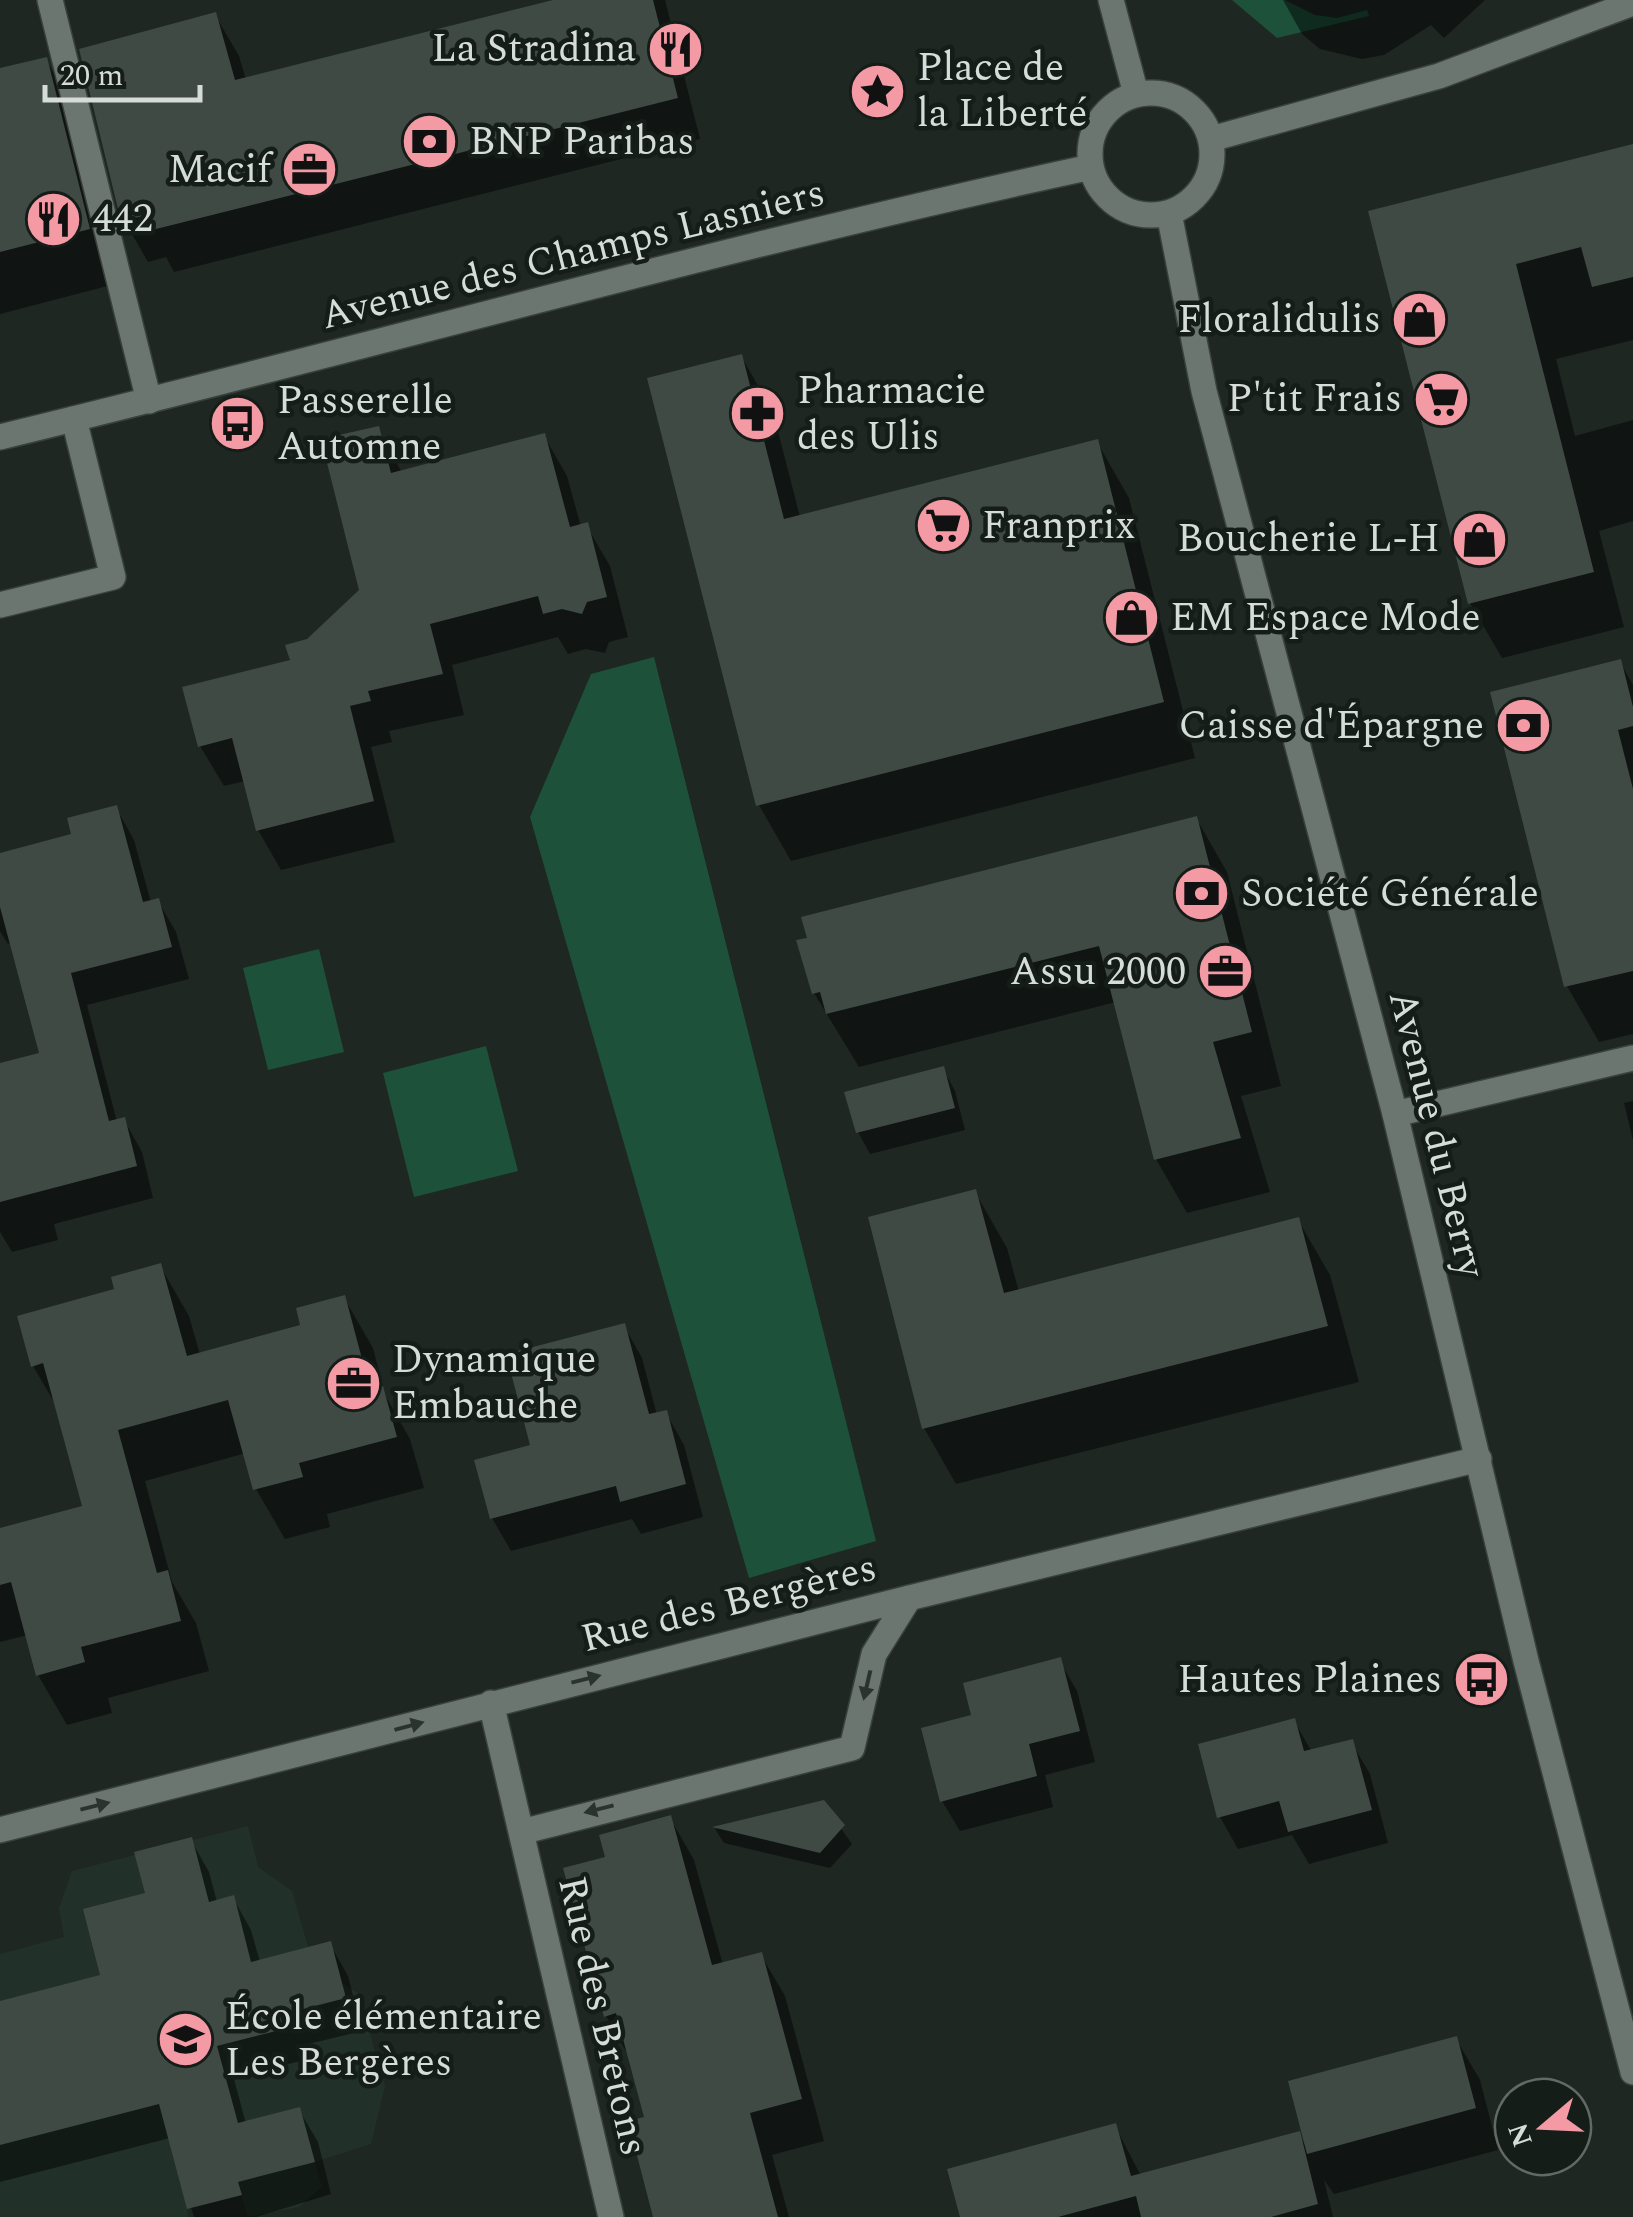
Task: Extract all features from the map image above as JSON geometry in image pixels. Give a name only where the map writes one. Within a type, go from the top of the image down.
[{"type":"street","points":[[50,0],[149,400]]},
{"type":"street","points":[[1111,0],[1136,94]]},
{"type":"street","points":[[1211,138],[1439,76],[1633,3]]},
{"type":"street","points":[[1152,92],[1181,100],[1204,121],[1211,138],[1214,157],[1200,192],[1169,213],[1140,213],[1112,201],[1091,167],[1090,148],[1100,119],[1110,108],[1136,94],[1152,92]]},
{"type":"street","name":"Avenue des Champs Lasniers","points":[[0,437],[919,204],[1091,167]]},
{"type":"street","name":"Avenue du Berry","points":[[1169,213],[1204,391],[1395,1114],[1526,1662],[1633,2072]]},
{"type":"street","points":[[0,605],[114,578],[74,419]]},
{"type":"street","points":[[1395,1114],[1633,1058]]},
{"type":"street","name":"Rue des Bergères","points":[[0,1830],[908,1598],[1479,1459]]},
{"type":"street","points":[[521,1832],[852,1748],[874,1654],[908,1598]]},
{"type":"street","name":"Rue des Bretons","points":[[491,1703],[611,2217]]},
{"type":"shaded area","name":"École élémentaire Les Bergères","points":[[248,1826],[258,1867],[292,1891],[308,1947],[331,1941],[342,1983],[358,1993],[385,2086],[371,2144],[315,2162],[322,2187],[299,2207],[248,2217],[241,2195],[187,2209],[188,2217],[0,2217],[0,1954],[64,1937],[59,1908],[72,1871]]},
{"type":"green space","points":[[1232,0],[1285,0],[1315,15],[1337,18],[1367,10],[1369,16],[1277,38]]},
{"type":"green space","points":[[654,657],[876,1541],[749,1578],[530,817],[591,674]]},
{"type":"green space","points":[[319,949],[344,1052],[268,1070],[243,968]]},
{"type":"green space","points":[[486,1046],[518,1171],[414,1197],[383,1073]]},
{"type":"building","points":[[553,0],[653,0],[678,98],[148,231],[144,216],[121,221],[79,49],[216,12],[235,80]]},
{"type":"building","points":[[47,57],[90,229],[0,252],[0,68]]},
{"type":"building","points":[[1633,144],[1633,277],[1592,287],[1581,247],[1516,264],[1594,572],[1468,604],[1368,211]]},
{"type":"building","points":[[742,354],[784,519],[1098,439],[1164,702],[756,806],[647,378]]},
{"type":"building","points":[[379,426],[391,473],[545,433],[570,527],[588,522],[607,597],[587,602],[582,614],[562,609],[543,614],[538,596],[430,624],[443,674],[368,691],[371,701],[350,706],[374,801],[256,831],[232,738],[198,747],[182,687],[290,660],[285,645],[307,639],[359,590],[321,439]]},
{"type":"building","points":[[1621,659],[1633,707],[1633,726],[1618,730],[1633,789],[1633,971],[1564,987],[1490,692]]},
{"type":"building","points":[[117,805],[143,902],[159,898],[172,947],[71,973],[109,1121],[125,1117],[137,1166],[0,1202],[0,1063],[39,1053],[0,907],[0,853],[71,834],[67,818]]},
{"type":"building","points":[[1197,816],[1252,1032],[1213,1042],[1241,1138],[1154,1160],[1099,946],[826,1014],[820,992],[812,994],[796,940],[807,938],[801,917]]},
{"type":"building","points":[[944,1066],[955,1108],[856,1133],[844,1092]]},
{"type":"building","points":[[976,1189],[1004,1293],[1299,1217],[1328,1326],[922,1429],[868,1217]]},
{"type":"building","points":[[161,1263],[187,1356],[300,1325],[296,1308],[345,1295],[370,1389],[383,1386],[397,1437],[299,1463],[303,1477],[253,1490],[228,1400],[118,1430],[157,1573],[168,1570],[181,1621],[81,1647],[85,1662],[36,1676],[11,1582],[0,1585],[0,1528],[82,1506],[43,1363],[31,1367],[17,1316],[114,1289],[111,1277]]},
{"type":"building","points":[[625,1323],[649,1414],[667,1410],[686,1484],[620,1502],[616,1486],[490,1519],[474,1460],[530,1445],[506,1354]]},
{"type":"building","points":[[1061,1657],[1080,1731],[1029,1744],[1037,1776],[940,1802],[921,1728],[971,1715],[963,1683]]},
{"type":"building","points":[[1295,1718],[1304,1751],[1353,1739],[1372,1810],[1288,1832],[1279,1801],[1217,1818],[1198,1744]]},
{"type":"building","points":[[824,1800],[845,1825],[820,1853],[712,1827]]},
{"type":"building","points":[[671,1815],[712,1965],[762,1952],[802,2099],[750,2113],[778,2217],[653,2217],[628,2121],[644,2117],[616,2013],[604,2017],[563,1868],[605,1857],[599,1835]]},
{"type":"building","points":[[192,1837],[209,1902],[234,1895],[251,1962],[331,1941],[346,1998],[280,2015],[284,2029],[217,2046],[238,2123],[300,2107],[315,2162],[238,2182],[242,2195],[187,2209],[159,2104],[0,2145],[0,2001],[100,1975],[83,1909],[145,1893],[134,1852]]},
{"type":"building","points":[[1457,2036],[1476,2108],[1307,2154],[1288,2081]]},
{"type":"building","points":[[1116,2123],[1131,2176],[1300,2131],[1318,2204],[1271,2217],[1141,2217],[1136,2196],[1058,2217],[960,2217],[947,2169]]},
{"type":"place","name":"La Stradina","points":[[675,49]]},
{"type":"place","name":"Place de la Liberté","points":[[878,91]]},
{"type":"place","name":"BNP Paribas","points":[[430,142]]},
{"type":"place","name":"Macif","points":[[310,170]]},
{"type":"place","name":"442","points":[[54,219]]},
{"type":"place","name":"Floralidulis","points":[[1420,320]]},
{"type":"place","name":"P'tit Frais","points":[[1441,399]]},
{"type":"place","name":"Pharmacie des Ulis","points":[[758,414]]},
{"type":"place","name":"Passerelle Automne","points":[[238,424]]},
{"type":"place","name":"Franprix","points":[[943,526]]},
{"type":"place","name":"Boucherie L-H","points":[[1479,539]]},
{"type":"place","name":"EM Espace Mode","points":[[1131,618]]},
{"type":"place","name":"Caisse d'Épargne","points":[[1523,726]]},
{"type":"place","name":"Société Générale","points":[[1202,894]]},
{"type":"place","name":"Assu 2000","points":[[1225,972]]},
{"type":"place","name":"Dynamique Embauche","points":[[353,1383]]},
{"type":"place","name":"Hautes Plaines","points":[[1481,1680]]},
{"type":"place","name":"École élémentaire Les Bergères","points":[[186,2040]]}]
